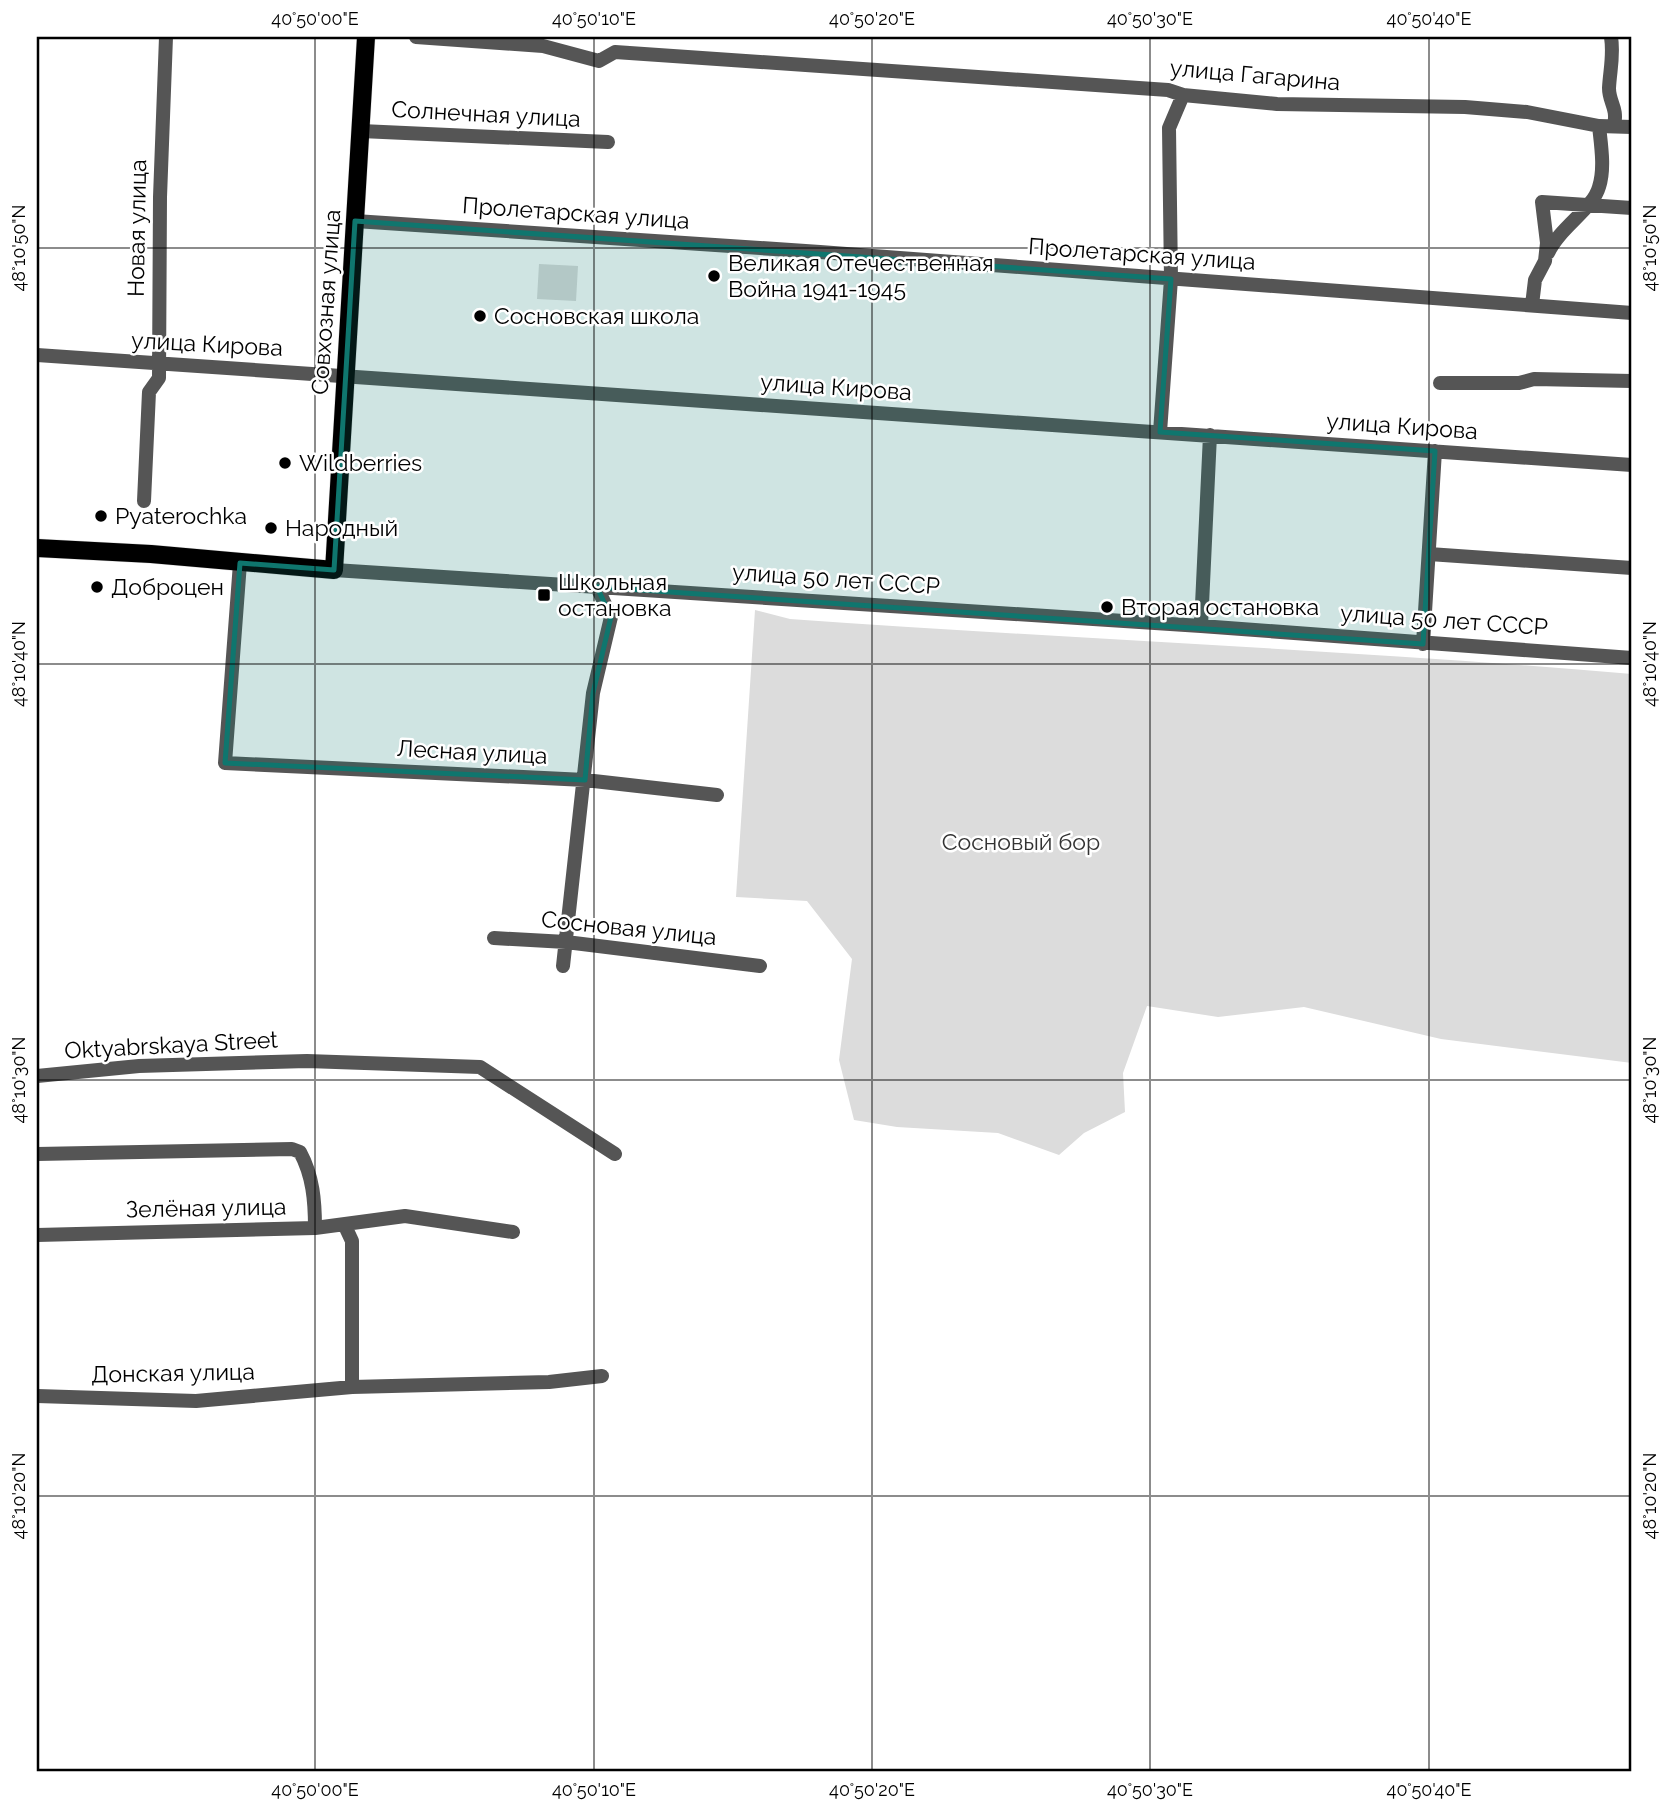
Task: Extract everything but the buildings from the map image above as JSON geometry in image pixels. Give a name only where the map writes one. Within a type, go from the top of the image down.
[{"type":"main road","name":"Совхозная улица","points":[[334,570],[366,37]]},
{"type":"main road","name":"улица 50 лет СССР","points":[[37,548],[334,570]]},
{"type":"street","name":"Новая улица","points":[[144,501],[149,392],[159,377],[160,197],[166,37]]},
{"type":"street","name":"улица Гагарина","points":[[415,37],[543,46],[599,61],[615,52],[1168,90],[1183,95],[1285,104],[1478,108],[1527,112],[1599,126],[1632,127]]},
{"type":"street","points":[[1611,37],[1614,54],[1609,92],[1617,112],[1614,126]]},
{"type":"street","points":[[1160,432],[1171,279],[1170,128],[1183,95]]},
{"type":"street","points":[[1532,305],[1535,280],[1556,236],[1588,205],[1599,188],[1602,149],[1599,126]]},
{"type":"street","name":"Солнечная улица","points":[[361,131],[608,142]]},
{"type":"street","points":[[1545,261],[1542,202],[1632,208]]},
{"type":"street","name":"Пролетарская улица","points":[[355,221],[820,251],[1632,313]]},
{"type":"street","name":"улица Кирова","points":[[37,355],[159,366],[346,374],[589,394],[1632,465]]},
{"type":"street","points":[[1440,383],[1519,383],[1534,379],[1632,381]]},
{"type":"street","points":[[1201,626],[1210,436]]},
{"type":"street","points":[[1423,644],[1435,451]]},
{"type":"street","points":[[1429,554],[1632,568]]},
{"type":"street","name":"Лесная улица","points":[[240,563],[225,762],[585,780],[717,795]]},
{"type":"street","name":"улица 50 лет СССР","points":[[334,570],[1201,626],[1632,658]]},
{"type":"street","points":[[563,966],[593,693],[611,617],[597,587]]},
{"type":"street","name":"Сосновая улица","points":[[494,938],[566,942],[760,966]]},
{"type":"street","name":"Oktyabrskaya Street","points":[[37,1076],[139,1066],[307,1061],[480,1067],[615,1154]]},
{"type":"street","points":[[37,1154],[292,1149],[300,1152],[307,1166],[312,1185],[315,1228]]},
{"type":"street","name":"Зелёная улица","points":[[37,1235],[315,1228],[405,1216],[513,1231]]},
{"type":"street","points":[[345,1226],[352,1241],[352,1387]]},
{"type":"street","name":"Донская улица","points":[[37,1396],[196,1401],[352,1387],[549,1382],[603,1376]]},
{"type":"highlighted area","points":[[355,221],[1171,279],[1160,432],[1435,451],[1423,644],[597,587],[611,617],[593,693],[585,780],[225,763],[240,563],[334,570]]},
{"type":"green space","points":[[539,264],[578,266],[576,301],[537,299]]},
{"type":"green space","name":"Сосновый бор","points":[[755,610],[790,619],[1422,658],[1632,674],[1632,1063],[1441,1039],[1304,1007],[1218,1017],[1147,1006],[1123,1073],[1125,1112],[1084,1133],[1059,1155],[998,1133],[897,1127],[854,1120],[839,1060],[852,959],[807,901],[736,897]]},
{"type":"place","name":"Великая Отечественная Война 1941-1945","points":[[714,276]]},
{"type":"place","name":"Сосновская школа","points":[[480,316]]},
{"type":"place","name":"Wildberries","points":[[285,463]]},
{"type":"place","name":"Pyaterochka","points":[[101,516]]},
{"type":"place","name":"Народный","points":[[271,528]]},
{"type":"place","name":"Доброцен","points":[[97,587]]},
{"type":"place","name":"Школьная остановка","points":[[544,595]]},
{"type":"place","name":"Вторая остановка","points":[[1107,607]]}]
